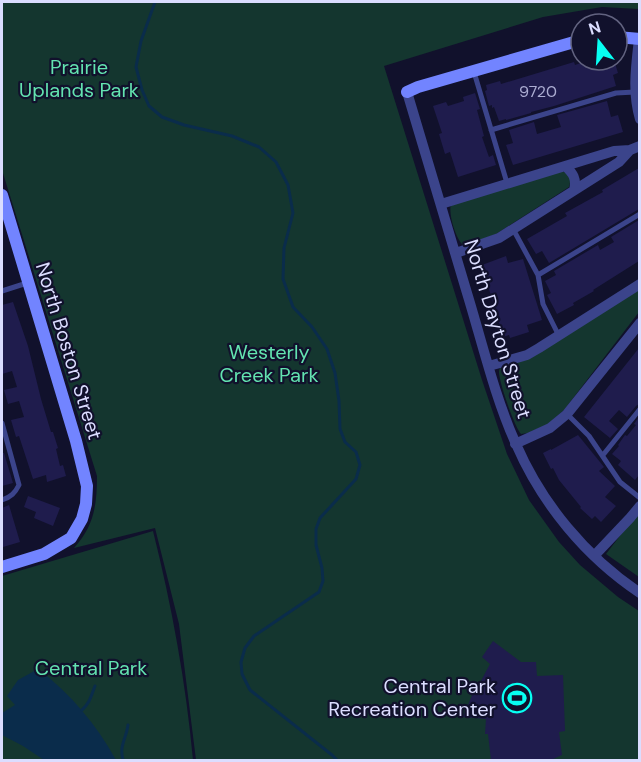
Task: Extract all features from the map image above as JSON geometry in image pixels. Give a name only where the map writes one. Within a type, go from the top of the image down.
[{"type":"street","points":[[639,39],[635,71],[636,107],[639,119]]},
{"type":"street","points":[[407,92],[569,43]]},
{"type":"street","name":"North Dayton Street","points":[[407,92],[489,366],[515,444],[538,487],[574,536],[612,573],[639,593]]},
{"type":"street","points":[[441,204],[565,166],[635,148]]},
{"type":"street","points":[[456,253],[499,238],[619,162],[635,148]]},
{"type":"street","points":[[565,166],[575,178],[574,190]]},
{"type":"street","name":"North Boston Street","points":[[2,195],[4,213],[29,283],[84,468],[87,486],[82,519],[71,538],[44,554],[2,567]]},
{"type":"street","points":[[489,366],[527,355],[639,284]]},
{"type":"street","points":[[515,444],[550,428],[567,414],[639,323]]},
{"type":"street","points":[[594,556],[639,506]]},
{"type":"lane","points":[[473,71],[507,183]]},
{"type":"lane","points":[[491,130],[616,93],[635,92]]},
{"type":"lane","points":[[538,275],[639,214]]},
{"type":"lane","points":[[513,229],[538,275],[543,304],[558,336]]},
{"type":"lane","points":[[2,291],[29,283]]},
{"type":"lane","points":[[603,455],[639,409]]},
{"type":"lane","points":[[567,414],[590,436],[620,482],[639,498]]},
{"type":"lane","points":[[2,423],[19,484],[16,492],[2,500]]},
{"type":"green space","name":"Westerly Creek Park","points":[[2,2],[639,2],[639,9],[602,7],[543,17],[384,66],[507,454],[529,500],[559,542],[580,565],[618,597],[639,611],[639,760],[196,760],[179,624],[155,528],[74,548],[86,532],[93,515],[97,476],[2,170]]},
{"type":"green space","points":[[560,171],[567,173],[571,178],[569,187],[496,234],[464,246],[461,243],[452,220],[451,204]]},
{"type":"green space","points":[[639,288],[639,312],[564,410],[548,424],[521,434],[504,393],[499,376],[501,367]]},
{"type":"green space","points":[[639,511],[639,577],[606,554]]},
{"type":"green space","name":"Central Park","points":[[153,531],[178,645],[193,760],[2,760],[2,576]]},
{"type":"water","points":[[38,669],[82,710],[116,760],[44,760],[2,735],[2,713],[15,705],[7,696],[18,680]]},
{"type":"building","points":[[569,64],[569,72],[618,73],[613,75],[616,86],[499,121],[494,107],[489,106],[485,91],[487,90],[486,85],[500,81],[501,84]]},
{"type":"building","points":[[475,93],[480,109],[477,110],[484,136],[482,137],[489,157],[493,155],[496,165],[458,177],[450,152],[445,154],[439,134],[442,133],[433,106],[446,102],[448,106],[464,101],[463,97]]},
{"type":"building","points":[[607,101],[611,117],[618,115],[623,132],[513,165],[506,145],[513,143],[509,130],[534,122],[537,134],[561,127],[557,115]]},
{"type":"building","points":[[639,168],[639,209],[549,263],[542,251],[536,254],[527,239],[567,216],[565,213],[603,192],[602,190]]},
{"type":"building","points":[[639,220],[639,261],[557,314],[547,295],[551,293],[545,281],[556,275],[554,271],[598,245],[600,250],[614,242],[611,237]]},
{"type":"building","points":[[506,256],[508,263],[523,259],[542,320],[527,325],[529,332],[510,338],[509,335],[503,337],[482,265]]},
{"type":"building","points":[[13,302],[28,346],[51,432],[53,432],[58,448],[56,449],[60,466],[63,465],[66,476],[47,482],[46,475],[33,479],[19,436],[16,437],[11,420],[24,417],[19,401],[8,404],[4,390],[17,387],[12,371],[2,374],[2,305]]},
{"type":"building","points":[[639,348],[639,404],[627,417],[619,410],[609,421],[618,429],[610,438],[584,417]]},
{"type":"building","points":[[639,417],[639,475],[635,480],[618,465],[621,461],[612,454],[625,435],[627,436],[636,425],[634,424]]},
{"type":"building","points":[[578,435],[604,467],[599,471],[615,486],[605,497],[616,506],[601,522],[595,516],[592,519],[580,508],[553,468],[551,469],[543,453]]},
{"type":"building","points":[[2,453],[4,453],[13,483],[2,486]]},
{"type":"building","points":[[28,496],[60,508],[53,526],[34,518],[36,512],[24,507]]},
{"type":"building","points":[[9,505],[20,542],[3,547],[2,508]]},
{"type":"building","name":"Central Park Recreation Center","points":[[493,641],[521,662],[536,662],[537,676],[563,675],[565,731],[559,732],[562,755],[551,760],[491,760],[488,734],[485,734],[486,719],[463,717],[475,688],[478,689],[490,664],[482,657]]},
{"type":"waterway","points":[[155,2],[141,41],[136,67],[149,106],[162,117],[184,125],[232,136],[259,147],[276,162],[288,185],[293,213],[284,248],[283,279],[293,307],[312,327],[327,349],[335,373],[340,429],[345,442],[356,452],[360,465],[356,479],[320,518],[316,529],[316,545],[323,581],[319,592],[254,636],[245,648],[241,662],[242,674],[250,690],[337,760]]},
{"type":"waterway","points":[[82,710],[89,702],[95,686]]},
{"type":"waterway","points":[[123,760],[122,746],[128,725]]},
{"type":"place","name":"Central Park Recreation Center","points":[[517,698]]},
{"type":"park label","name":"Prairie Uplands Park","points":[[79,78]]}]
